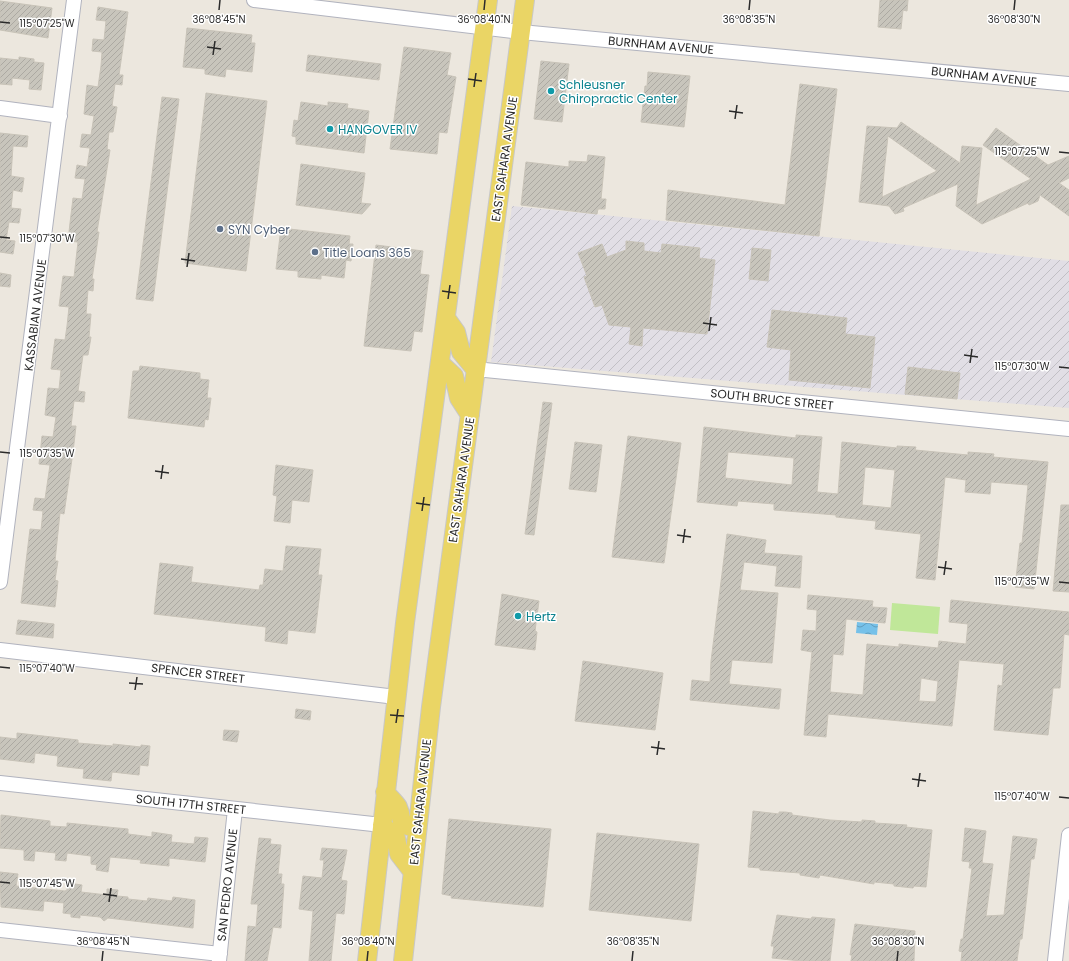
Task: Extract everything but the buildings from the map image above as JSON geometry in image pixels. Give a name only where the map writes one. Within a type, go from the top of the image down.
[{"type":"main road","points":[[368,961],[396,697],[488,0]]},
{"type":"main road","name":"EAST SAHARA AVENUE","points":[[403,961],[431,707],[525,0]]},
{"type":"main road","points":[[446,318],[456,332],[461,352],[475,369]]},
{"type":"main road","points":[[440,363],[454,376],[459,398],[470,415]]},
{"type":"main road","points":[[385,792],[398,808],[402,823],[405,826],[417,828]]},
{"type":"main road","points":[[382,825],[396,838],[399,854],[412,871]]},
{"type":"street","name":"KASSABIAN AVENUE","points":[[0,582],[74,0]]},
{"type":"street","name":"BURNHAM AVENUE","points":[[254,0],[521,32],[1069,84]]},
{"type":"street","points":[[0,108],[60,116]]},
{"type":"street","name":"SOUTH BRUCE STREET","points":[[475,369],[1069,428]]},
{"type":"street","name":"SPENCER STREET","points":[[0,650],[396,697]]},
{"type":"street","name":"SOUTH 17TH STREET","points":[[0,783],[382,825]]},
{"type":"street","name":"SAN PEDRO AVENUE","points":[[219,957],[235,809]]},
{"type":"street","points":[[1054,961],[1069,835]]},
{"type":"street","points":[[0,930],[219,957]]},
{"type":"shaded area","points":[[512,206],[1069,261],[1069,408],[491,362]]},
{"type":"green space","points":[[892,603],[940,607],[938,634],[890,630]]},
{"type":"water","points":[[857,622],[878,624],[877,635],[856,633]]},
{"type":"place","name":"Schleusner Chiropractic Center","points":[[551,91]]},
{"type":"place","name":"HANGOVER IV","points":[[330,129]]},
{"type":"place","name":"SYN Cyber","points":[[220,229]]},
{"type":"place","name":"Title Loans 365","points":[[315,252]]},
{"type":"place","name":"Hertz","points":[[518,616]]}]
